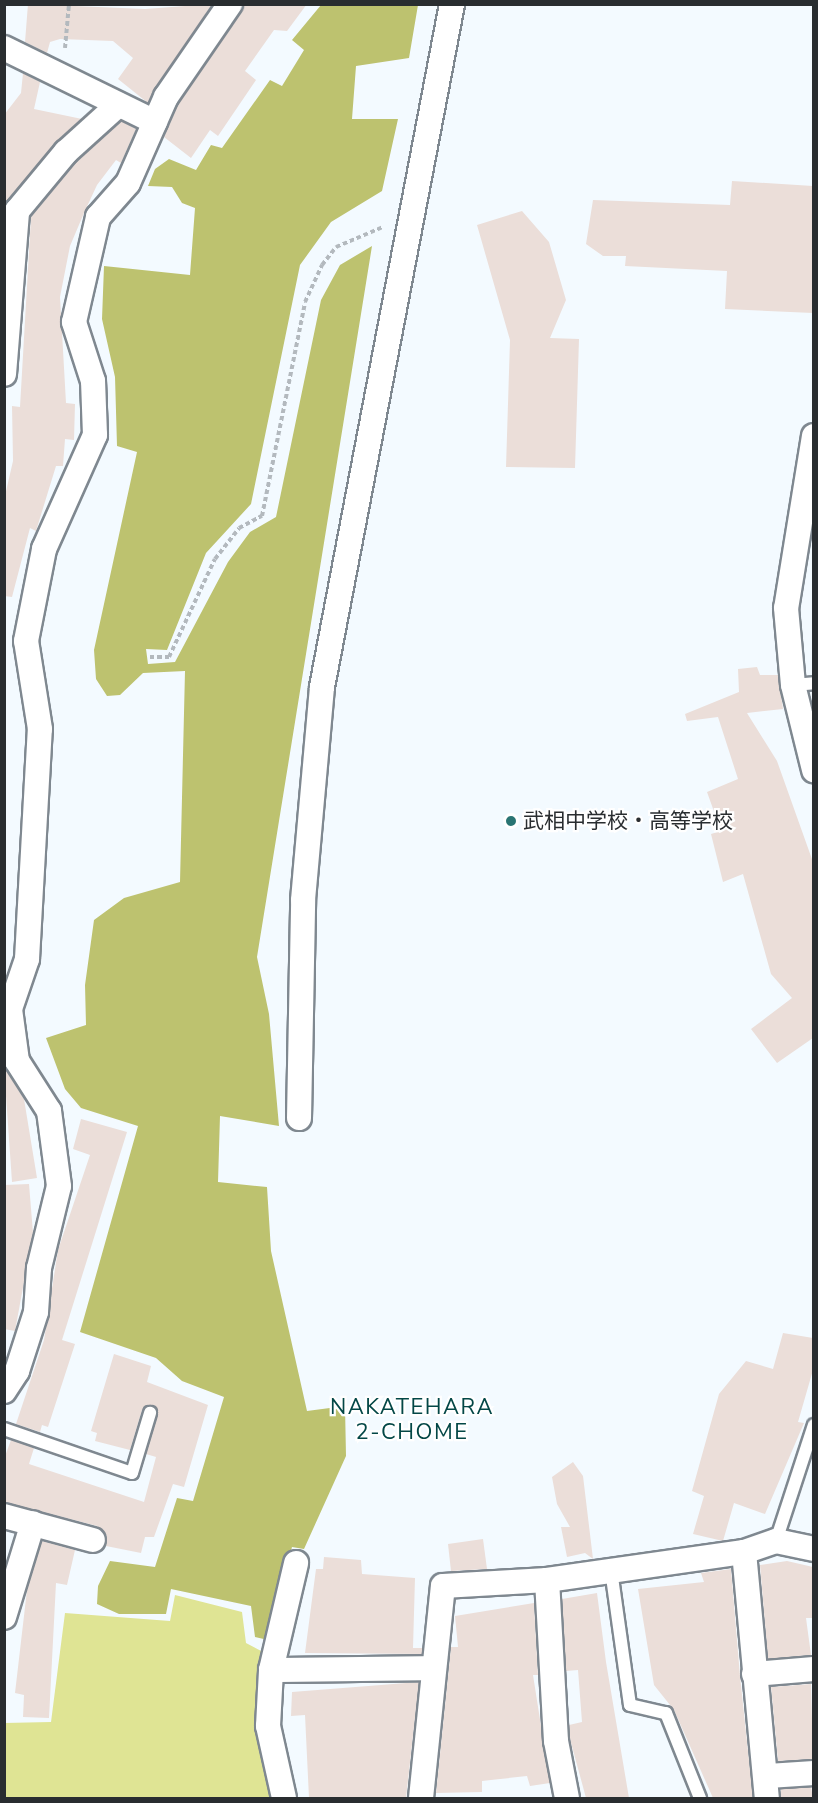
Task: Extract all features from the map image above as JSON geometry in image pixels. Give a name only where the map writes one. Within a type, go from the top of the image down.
[{"type":"street","points":[[4,1391],[17,1371],[36,1312],[39,1268],[59,1186],[49,1111],[17,1061],[7,1009],[27,959],[40,729],[26,641],[44,549],[95,435],[93,381],[74,322],[98,217],[128,183],[155,122],[230,4]]},
{"type":"street","points":[[299,1118],[303,900],[322,687],[413,222],[452,4]]},
{"type":"street","points":[[4,48],[61,78],[155,122]]},
{"type":"street","points":[[4,374],[17,210],[66,152],[118,105]]},
{"type":"street","points":[[813,436],[786,608],[803,684],[813,770]]},
{"type":"street","points":[[4,1516],[93,1540]]},
{"type":"street","points":[[4,1617],[33,1523]]},
{"type":"street","points":[[421,1798],[430,1668],[442,1586],[547,1580],[744,1552],[776,1541],[813,1549]]},
{"type":"street","points":[[744,1552],[754,1674],[768,1787],[813,1773]]},
{"type":"street","points":[[284,1798],[268,1726],[271,1670],[296,1563]]},
{"type":"street","points":[[547,1580],[556,1741],[567,1798]]},
{"type":"street","points":[[271,1670],[430,1668]]},
{"type":"street","points":[[754,1674],[813,1669]]},
{"type":"lane","points":[[4,1429],[132,1473],[150,1413]]},
{"type":"lane","points":[[776,1541],[813,1425]]},
{"type":"lane","points":[[611,1570],[630,1705],[666,1713],[700,1798]]},
{"type":"path","points":[[61,78],[69,4]]},
{"type":"path","points":[[150,657],[169,657],[215,559],[239,528],[262,516],[305,302],[322,265],[336,247],[373,228],[413,222]]},
{"type":"green space","points":[[321,5],[418,5],[409,58],[356,66],[352,119],[398,119],[382,191],[331,222],[300,265],[251,504],[206,553],[167,650],[146,649],[148,664],[175,662],[228,562],[250,532],[276,517],[321,300],[340,265],[372,246],[257,957],[269,1014],[279,1126],[220,1116],[218,1182],[267,1187],[271,1251],[307,1411],[345,1406],[346,1456],[304,1549],[292,1547],[268,1640],[255,1637],[251,1606],[171,1589],[166,1614],[119,1614],[97,1604],[98,1586],[110,1561],[155,1567],[177,1498],[193,1501],[224,1397],[182,1381],[156,1358],[80,1332],[138,1126],[81,1108],[65,1089],[46,1038],[86,1025],[85,985],[94,920],[124,898],[180,882],[185,671],[143,673],[120,695],[107,696],[96,679],[94,650],[137,452],[117,446],[115,377],[102,319],[104,266],[190,275],[195,208],[182,203],[172,187],[148,186],[155,169],[169,159],[196,170],[211,145],[222,148],[270,80],[282,86],[304,50],[292,40]]},
{"type":"green space","points":[[175,1595],[242,1612],[246,1643],[265,1653],[258,1727],[270,1798],[5,1798],[4,1723],[51,1722],[65,1613],[170,1621]]},
{"type":"building","points":[[28,4],[145,9],[212,4],[148,103],[118,79],[133,58],[113,41],[60,39],[50,42],[47,53],[25,42]]},
{"type":"building","points":[[244,4],[307,4],[287,31],[274,30],[245,71],[256,80],[218,136],[210,130],[191,158],[164,137],[178,104]]},
{"type":"building","points":[[23,73],[40,82],[34,109],[82,119],[4,205],[4,115],[21,93]]},
{"type":"building","points":[[121,121],[136,129],[121,163],[116,160],[97,185],[84,213],[70,246],[60,297],[66,403],[75,404],[74,440],[65,439],[63,466],[56,466],[36,531],[30,528],[12,597],[4,596],[4,500],[13,461],[12,406],[20,407],[31,217],[76,162]]},
{"type":"building","points":[[732,181],[813,186],[813,313],[725,309],[727,271],[625,266],[626,256],[603,256],[586,244],[593,200],[730,205]]},
{"type":"building","points":[[522,211],[549,242],[566,300],[550,338],[579,339],[575,468],[506,467],[510,340],[477,225]]},
{"type":"building","points":[[757,667],[760,675],[778,675],[783,709],[747,713],[777,761],[813,862],[813,1038],[777,1063],[751,1029],[792,998],[771,974],[743,874],[723,882],[711,834],[721,831],[707,792],[738,779],[718,717],[687,721],[685,714],[739,692],[738,669]]},
{"type":"building","points":[[4,1067],[24,1099],[37,1178],[12,1182]]},
{"type":"building","points":[[81,1119],[127,1132],[62,1340],[75,1344],[48,1427],[42,1425],[40,1432],[16,1424],[44,1340],[58,1250],[90,1155],[73,1149]]},
{"type":"building","points":[[29,1184],[33,1233],[15,1331],[4,1329],[4,1185]]},
{"type":"building","points":[[783,1333],[813,1338],[813,1370],[798,1422],[804,1423],[765,1514],[734,1503],[723,1541],[693,1534],[704,1496],[692,1491],[719,1394],[746,1361],[773,1369]]},
{"type":"building","points":[[114,1354],[151,1366],[147,1382],[208,1405],[184,1487],[173,1484],[154,1537],[145,1537],[141,1553],[106,1546],[107,1536],[97,1526],[4,1502],[4,1459],[11,1440],[34,1448],[29,1464],[144,1502],[156,1457],[146,1454],[156,1408],[142,1410],[130,1450],[95,1441],[97,1433],[91,1431]]},
{"type":"building","points":[[573,1462],[583,1476],[593,1559],[585,1553],[567,1557],[561,1527],[570,1527],[557,1504],[552,1477]]},
{"type":"building","points":[[483,1539],[487,1569],[451,1571],[448,1544]]},
{"type":"building","points":[[42,1541],[75,1550],[67,1585],[56,1583],[49,1718],[23,1717],[24,1695],[15,1693],[27,1590]]},
{"type":"building","points":[[324,1557],[361,1560],[362,1574],[415,1578],[413,1648],[422,1648],[422,1654],[305,1653],[316,1569],[323,1569]]},
{"type":"building","points":[[787,1561],[813,1567],[813,1618],[806,1618],[811,1655],[768,1659],[760,1565]]},
{"type":"building","points":[[731,1569],[753,1798],[713,1798],[674,1710],[654,1685],[638,1589],[704,1582],[701,1573]]},
{"type":"building","points":[[597,1593],[629,1798],[586,1798],[570,1739],[569,1725],[582,1722],[578,1670],[566,1671],[562,1599]]},
{"type":"building","points":[[534,1603],[538,1675],[533,1675],[550,1783],[530,1786],[527,1776],[482,1781],[482,1792],[436,1793],[451,1647],[458,1647],[455,1616]]},
{"type":"building","points":[[419,1682],[406,1798],[309,1798],[305,1715],[291,1716],[292,1692]]},
{"type":"building","points":[[811,1684],[813,1759],[778,1761],[771,1687]]},
{"type":"building","points":[[811,1787],[813,1798],[781,1798],[781,1789]]},
{"type":"place","name":"武相中学校・高等学校","points":[[511,821]]},
{"type":"district","name":"NAKATEHARA 2-CHOME","points":[[412,1420]]}]
